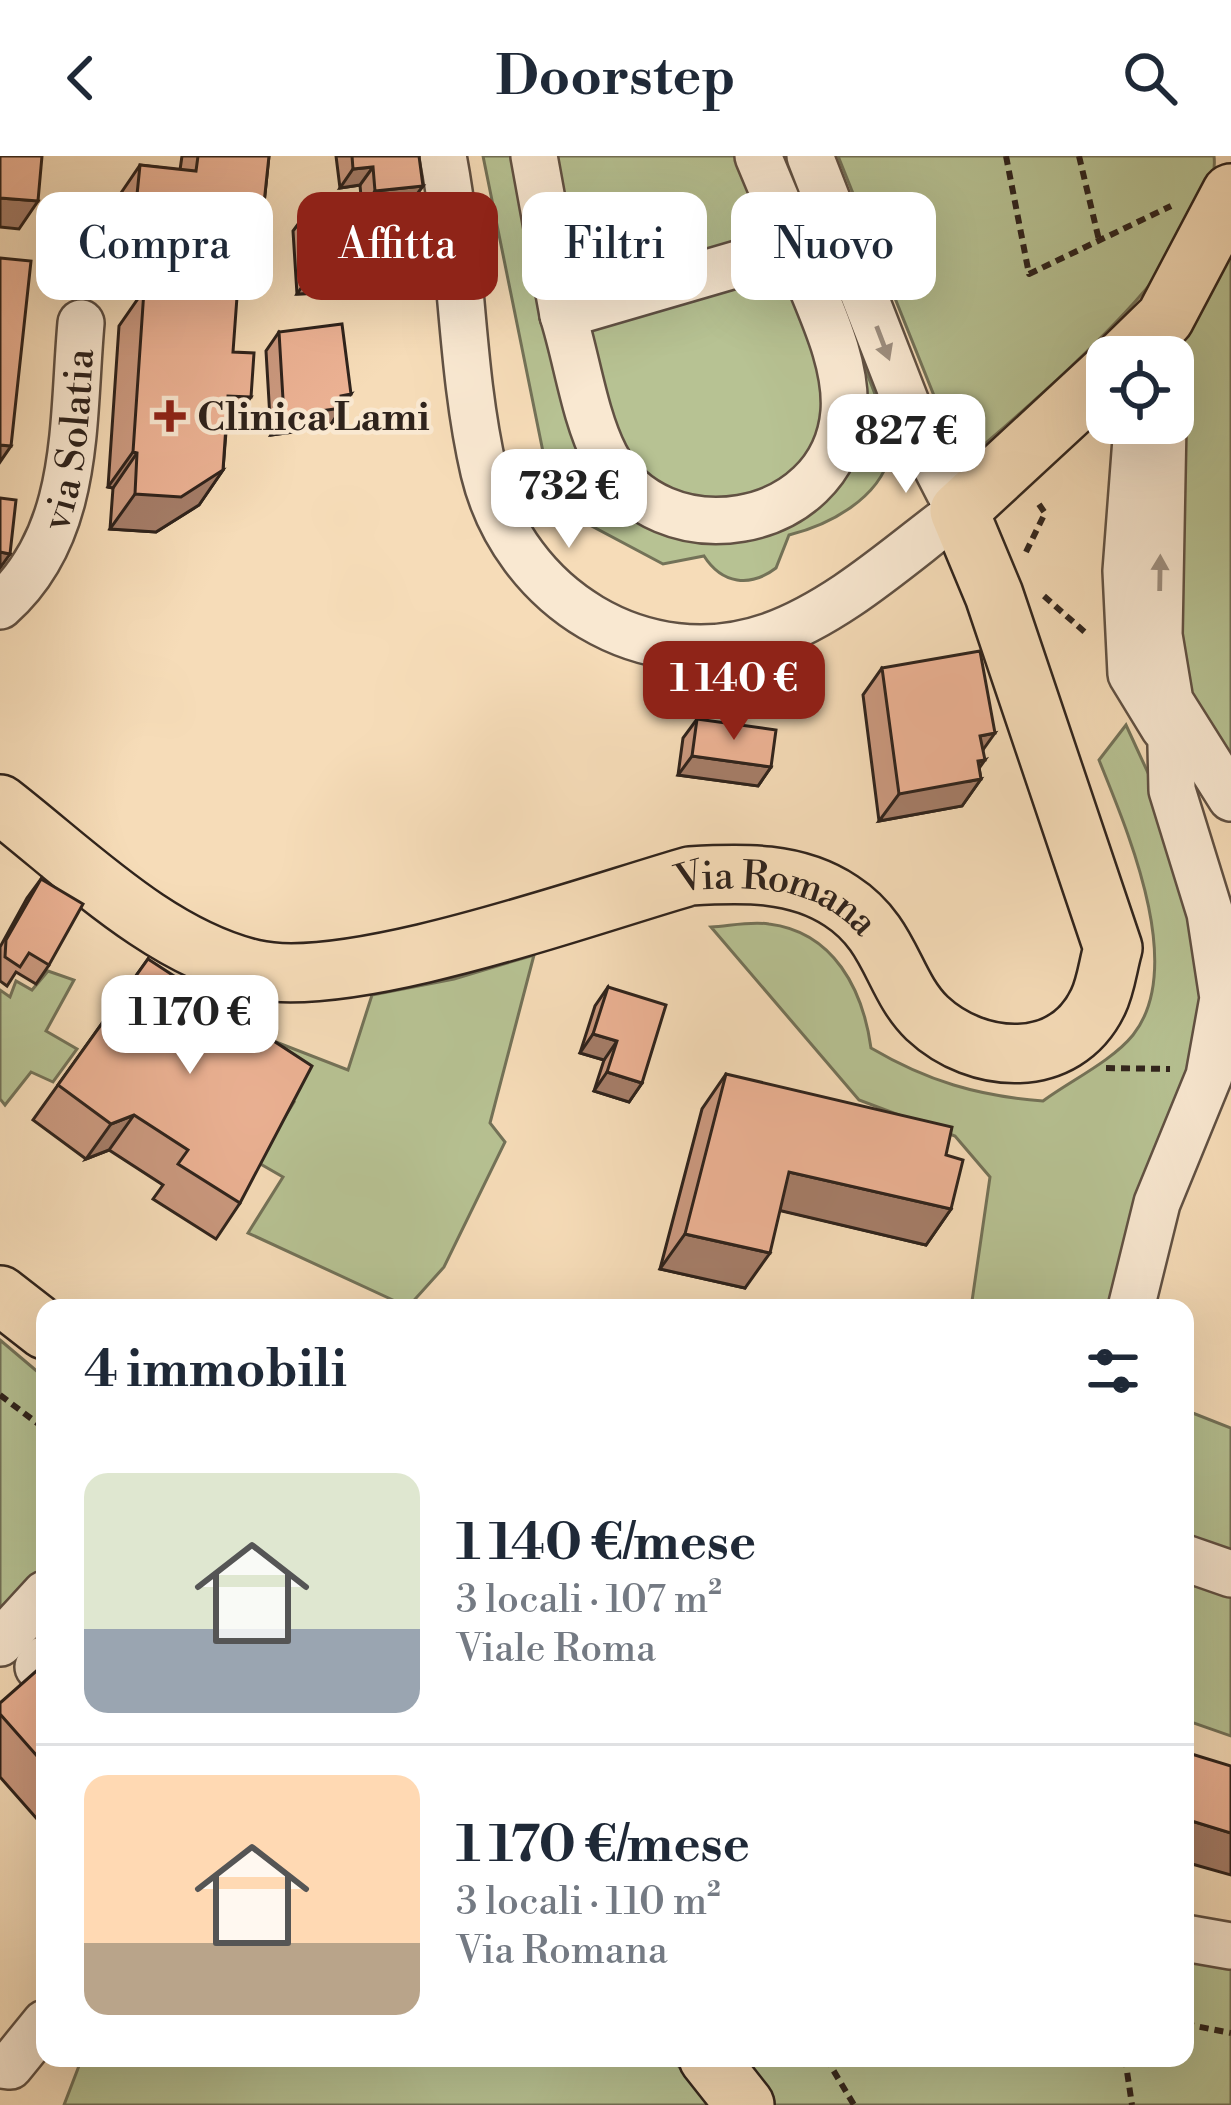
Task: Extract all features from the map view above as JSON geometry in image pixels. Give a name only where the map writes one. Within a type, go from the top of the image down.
[{"type":"main road","points":[[1166,336],[1208,194]]},
{"type":"main road","points":[[959,511],[1086,394]]},
{"type":"main road","name":"Via Romana","points":[[0,804],[163,930],[254,969],[340,971],[690,876],[746,873],[811,883],[845,903],[882,939],[925,1016],[974,1050],[1033,1056],[1077,1031],[1098,1001],[1113,948],[1016,583],[959,511]]},
{"type":"main road","points":[[0,1295],[36,1323]]},
{"type":"main road","points":[[715,2067],[745,2105]]},
{"type":"street","points":[[443,156],[484,470],[506,537],[538,579],[584,614],[659,645],[730,647],[809,617],[959,511],[920,435],[810,156]]},
{"type":"street","points":[[534,156],[563,315],[605,455],[629,487],[661,510],[698,522],[738,522],[776,509],[808,487],[831,455],[844,418],[844,378],[815,300]]},
{"type":"street","points":[[758,156],[773,192]]},
{"type":"street","points":[[563,315],[731,266]]},
{"type":"street","name":"via Solatia","points":[[0,606],[28,579],[59,521],[81,322]]},
{"type":"street","points":[[1135,444],[1126,571],[1131,674],[1231,798]]},
{"type":"street","points":[[1133,1299],[1157,1202],[1209,1076],[1223,998],[1210,914],[1172,790],[1159,634],[1163,444]]},
{"type":"street","points":[[1194,1561],[1231,1574]]},
{"type":"street","points":[[0,1643],[36,1604]]},
{"type":"street","points":[[1194,1940],[1231,1946]]},
{"type":"street","points":[[0,2065],[10,2066],[36,2034]]},
{"type":"path","points":[[1006,156],[1029,274],[1208,194]]},
{"type":"path","points":[[1079,156],[1099,240]]},
{"type":"path","points":[[1011,464],[1045,513],[1016,583],[1131,674]]},
{"type":"path","points":[[1092,1067],[1186,1070],[1209,1076]]},
{"type":"path","points":[[0,1395],[36,1422]]},
{"type":"path","points":[[1194,2026],[1231,2033]]},
{"type":"path","points":[[831,2067],[854,2105]]},
{"type":"path","points":[[1126,2067],[1132,2105]]},
{"type":"green space","points":[[483,156],[783,156],[797,192],[731,192],[731,300],[839,300],[897,451],[890,455],[875,485],[836,517],[789,535],[776,568],[747,580],[719,572],[704,556],[663,564],[554,506],[498,230],[498,192],[490,192]]},
{"type":"green space","points":[[838,156],[1214,156],[1209,192],[1189,232],[1158,275],[1102,336],[1086,336],[1086,352],[969,458],[941,413],[896,300],[936,300],[936,192],[852,192]]},
{"type":"green space","points":[[1231,188],[1231,798],[1170,701],[1172,444],[1194,444],[1194,336],[1172,336]]},
{"type":"green space","points":[[1126,725],[1166,812],[1207,998],[1133,1299],[972,1299],[990,1177],[955,1136],[859,1100],[711,927],[747,923],[792,929],[828,951],[841,967],[861,1005],[871,1048],[954,1085],[1043,1101],[1133,1035],[1148,1007],[1154,973],[1147,898],[1099,760]]},
{"type":"green space","points":[[534,955],[490,1123],[505,1142],[444,1267],[415,1299],[391,1299],[248,1233],[283,1177],[257,1162],[294,1102],[243,1071],[271,1040],[348,1070],[372,995],[454,979]]},
{"type":"green space","points":[[48,971],[74,980],[46,1031],[77,1049],[53,1082],[31,1072],[5,1105],[0,1099],[0,990],[10,997],[16,981],[32,990]]},
{"type":"green space","points":[[0,1340],[36,1370],[36,1574],[0,1608]]},
{"type":"green space","points":[[1194,1414],[1231,1428],[1231,1736],[1194,1723]]},
{"type":"green space","points":[[1194,1949],[1231,1954],[1231,2105],[764,2105],[734,2067],[1194,2067]]},
{"type":"green space","points":[[79,2067],[679,2067],[710,2105],[64,2105]]},
{"type":"building","points":[[0,156],[42,156],[36,201],[0,198]]},
{"type":"building","points":[[198,156],[269,156],[265,192],[137,192],[140,165],[196,171]]},
{"type":"building","points":[[352,156],[419,156],[423,186],[375,191],[373,167],[353,169]]},
{"type":"building","points":[[0,258],[31,261],[11,446],[0,445]]},
{"type":"building","name":"Clinica Lami","points":[[143,300],[237,300],[233,352],[254,353],[251,397],[228,396],[223,470],[181,497],[135,494],[137,453],[133,452]]},
{"type":"building","points":[[342,324],[351,394],[341,396],[342,408],[284,416],[279,332]]},
{"type":"building","points":[[948,403],[957,421],[907,446],[898,428]]},
{"type":"building","points":[[0,498],[16,500],[10,554],[0,552]]},
{"type":"building","points":[[980,651],[995,733],[980,736],[985,760],[978,761],[981,779],[899,794],[882,668]]},
{"type":"building","points":[[697,719],[776,730],[771,767],[692,756]]},
{"type":"building","points":[[41,879],[83,904],[49,965],[29,953],[20,967],[5,957],[6,940]]},
{"type":"building","points":[[148,959],[312,1066],[240,1203],[178,1164],[188,1150],[134,1115],[111,1124],[58,1085]]},
{"type":"building","points":[[608,987],[666,1005],[642,1083],[607,1072],[617,1041],[593,1034]]},
{"type":"building","points":[[726,1074],[952,1127],[946,1155],[963,1160],[951,1209],[789,1172],[770,1253],[685,1234]]},
{"type":"building","points":[[36,1671],[36,1755],[0,1714],[0,1703]]},
{"type":"building","points":[[1194,1755],[1231,1766],[1231,1833],[1194,1822]]},
{"type":"place","name":"Clinica Lami","points":[[170,416]]}]
